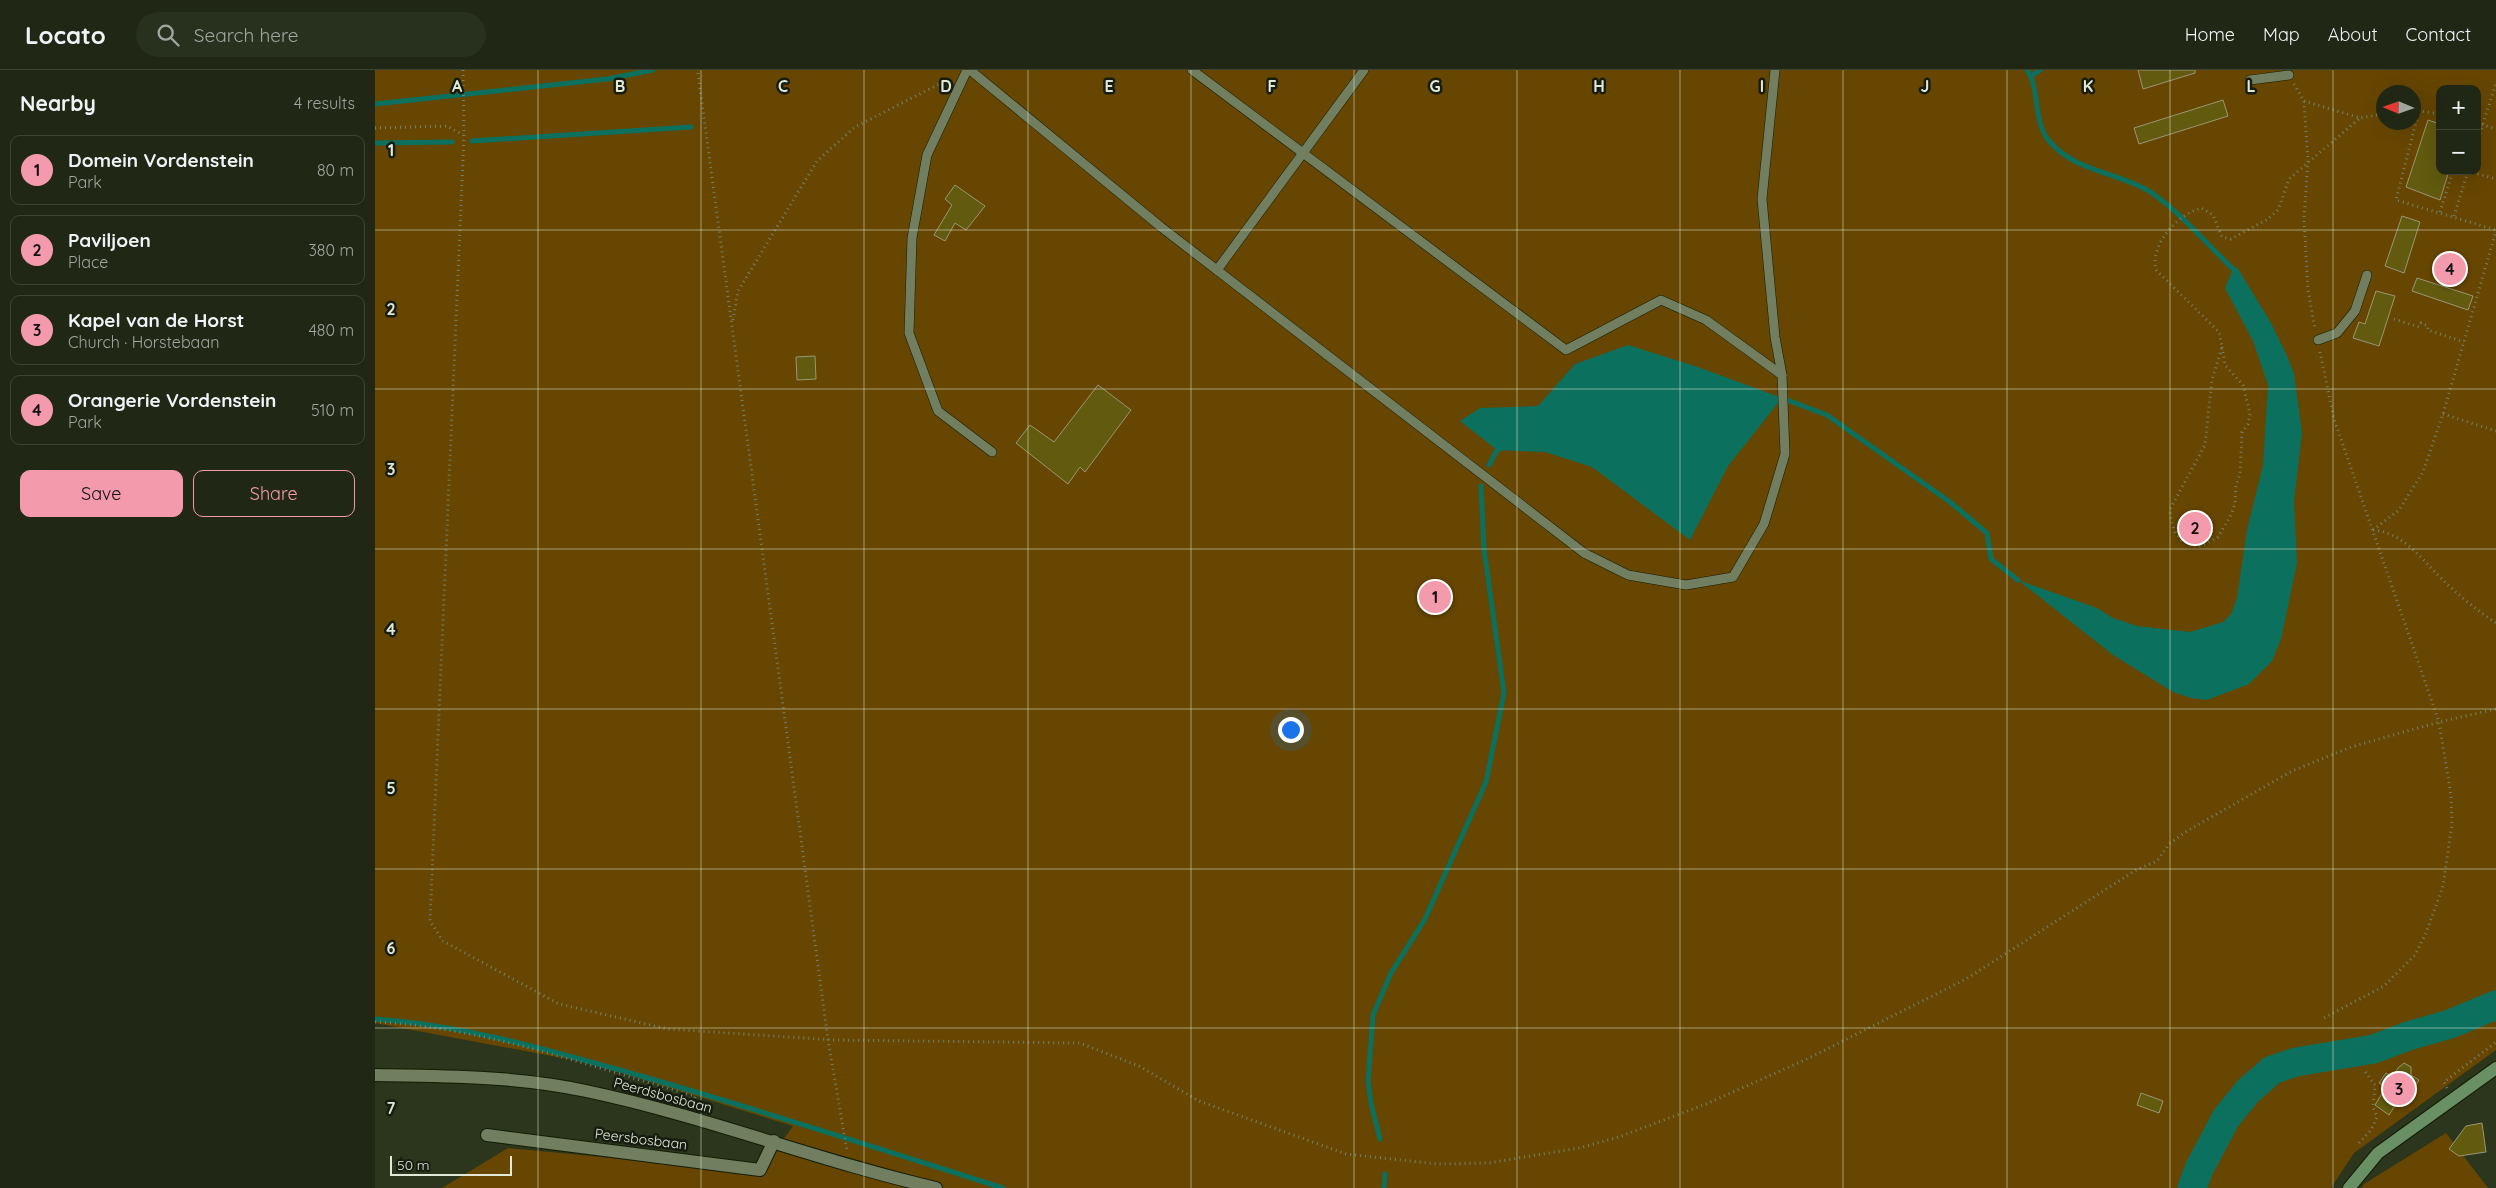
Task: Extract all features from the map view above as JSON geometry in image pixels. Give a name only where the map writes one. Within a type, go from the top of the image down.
[{"type":"street","points":[[2349,1188],[2378,1153],[2496,1068]]},
{"type":"street","name":"Peerdsbosbaan","points":[[375,1076],[470,1077],[584,1090],[693,1117],[936,1188]]},
{"type":"street","name":"Peersbosbaan","points":[[487,1135],[760,1170],[774,1141]]},
{"type":"lane","points":[[991,452],[938,411],[909,334],[912,238],[927,155],[969,70],[1161,227],[1584,553],[1628,574],[1686,585],[1733,577],[1764,524],[1785,454],[1782,375],[1775,337],[1762,199],[1775,70]]},
{"type":"lane","points":[[1192,70],[1566,350],[1661,300],[1707,320],[1782,375]]},
{"type":"lane","points":[[1217,270],[1364,70]]},
{"type":"lane","points":[[2250,80],[2289,75]]},
{"type":"lane","points":[[2318,340],[2337,333],[2355,311],[2367,275]]},
{"type":"path","points":[[463,70],[464,136],[431,921],[443,940],[559,1004],[668,1028],[828,1040],[1080,1043],[1139,1066],[1199,1101],[1346,1154],[1437,1164],[1489,1163],[1554,1153],[1619,1137],[1706,1104],[1824,1051],[1966,978],[2135,870],[2157,861],[2169,844],[2187,831],[2291,771],[2351,747],[2439,722],[2496,709]]},
{"type":"path","points":[[698,73],[828,1040],[850,1164]]},
{"type":"path","points":[[732,326],[738,291],[817,161],[855,127],[951,78]]},
{"type":"path","points":[[2481,130],[2496,83]]},
{"type":"path","points":[[2321,1019],[2384,986],[2415,955],[2437,908],[2449,856],[2452,824],[2451,795],[2439,722],[2334,419],[2308,290],[2304,219],[2308,160],[2304,100],[2359,118],[2376,115]]},
{"type":"path","points":[[2421,110],[2436,113]]},
{"type":"path","points":[[2223,346],[2212,380],[2205,445],[2171,508],[2171,521],[2175,532],[2181,540],[2193,546],[2201,546],[2218,536],[2231,515],[2235,504],[2235,486],[2240,473],[2242,432],[2250,414],[2243,385],[2225,364],[2223,346],[2219,332],[2156,270],[2154,260],[2158,248],[2173,224],[2189,211],[2201,208],[2213,215],[2223,237],[2231,239],[2268,218],[2278,210],[2289,179],[2308,160],[2359,118]]},
{"type":"path","points":[[2483,124],[2496,129]]},
{"type":"path","points":[[375,128],[447,126],[464,136]]},
{"type":"path","points":[[2373,530],[2392,517],[2406,501],[2423,472],[2443,414],[2496,231],[2454,216],[2396,200],[2414,130]]},
{"type":"path","points":[[2440,212],[2452,175]]},
{"type":"path","points":[[2454,216],[2467,175]]},
{"type":"path","points":[[2481,175],[2496,179]]},
{"type":"path","points":[[2394,319],[2419,327],[2421,323],[2428,326],[2428,330],[2464,342]]},
{"type":"path","points":[[2443,414],[2496,431]]},
{"type":"path","points":[[2373,530],[2387,531],[2398,537],[2447,585],[2496,623]]},
{"type":"path","points":[[375,1022],[407,1023],[495,1040],[695,1096],[693,1117]]},
{"type":"path","points":[[2454,1098],[2444,1082],[2496,1042]]},
{"type":"path","points":[[2359,1143],[2371,1130],[2377,1117],[2373,1107],[2375,1085],[2364,1070]]},
{"type":"shaded area","points":[[375,70],[2496,70],[2496,1050],[2354,1153],[2331,1188],[442,1188],[508,1148],[760,1172],[793,1126],[589,1063],[375,1023]]},
{"type":"shaded area","points":[[2446,1133],[2488,1188],[2362,1188],[2364,1184]]},
{"type":"water","points":[[2237,267],[2271,323],[2294,374],[2302,433],[2294,501],[2297,563],[2281,639],[2272,661],[2249,684],[2207,700],[2191,698],[2173,692],[2113,655],[2018,580],[2097,608],[2113,618],[2137,626],[2190,632],[2223,622],[2231,614],[2237,598],[2247,530],[2263,465],[2268,385],[2253,341],[2225,288],[2233,269]]},
{"type":"water","points":[[1628,345],[1698,367],[1782,398],[1728,466],[1690,540],[1592,467],[1545,452],[1497,450],[1460,421],[1480,408],[1538,406],[1575,364]]},
{"type":"building","points":[[2138,70],[2195,70],[2195,73],[2143,89]]},
{"type":"building","points":[[2223,100],[2228,116],[2139,144],[2134,128]]},
{"type":"building","points":[[2428,120],[2436,123],[2436,175],[2448,175],[2440,200],[2406,187]]},
{"type":"building","points":[[955,185],[985,206],[966,230],[955,223],[945,241],[934,235],[952,205],[945,199]]},
{"type":"building","points":[[2402,216],[2420,222],[2404,273],[2385,266]]},
{"type":"building","points":[[2417,278],[2473,296],[2468,310],[2412,291]]},
{"type":"building","points":[[2376,291],[2395,296],[2379,346],[2353,338],[2359,322],[2365,324]]},
{"type":"building","points":[[815,356],[816,379],[797,380],[796,357]]},
{"type":"building","points":[[1098,385],[1131,410],[1085,472],[1080,467],[1068,484],[1016,443],[1030,425],[1054,442]]},
{"type":"building","points":[[2195,517],[2202,522],[2205,528],[2203,534],[2197,540],[2190,537],[2186,529],[2189,522]]},
{"type":"building","points":[[2404,1063],[2411,1067],[2411,1075],[2419,1080],[2406,1100],[2401,1096],[2389,1115],[2375,1105],[2386,1087],[2379,1083],[2386,1073],[2393,1077],[2398,1068]]},
{"type":"building","points":[[2141,1093],[2163,1101],[2159,1113],[2137,1105]]},
{"type":"building","points":[[2482,1123],[2486,1152],[2459,1156],[2449,1149],[2466,1126]]},
{"type":"waterway","points":[[375,104],[607,79],[653,70]]},
{"type":"waterway","points":[[2027,70],[2034,87],[2041,125],[2044,134],[2050,142],[2073,160],[2140,186],[2152,193],[2184,220],[2233,269]]},
{"type":"waterway","points":[[2031,76],[2040,70]]},
{"type":"waterway","points":[[472,141],[691,127]]},
{"type":"waterway","points":[[375,143],[452,142]]},
{"type":"waterway","points":[[1782,398],[1827,415],[1950,502],[1987,533],[1991,559],[2018,580]]},
{"type":"waterway","points":[[1489,465],[1497,450],[1503,448]]},
{"type":"waterway","points":[[1380,1139],[1371,1103],[1368,1081],[1373,1015],[1391,973],[1425,919],[1486,782],[1504,693],[1484,549],[1481,486]]},
{"type":"waterway","points":[[2192,1188],[2199,1169],[2226,1118],[2248,1091],[2272,1070],[2296,1062],[2374,1049],[2408,1036],[2450,1024],[2496,1005]]},
{"type":"waterway","points":[[375,1019],[408,1022],[473,1033],[570,1056],[727,1101],[1003,1188]]},
{"type":"waterway","points":[[1384,1188],[1385,1174]]},
{"type":"place","name":"Orangerie Vordenstein","points":[[2450,269]]},
{"type":"place","name":"Paviljoen","points":[[2195,528]]},
{"type":"place","name":"Domein Vordenstein","points":[[1435,597]]},
{"type":"place","name":"Kapel van de Horst","points":[[2399,1089]]}]
